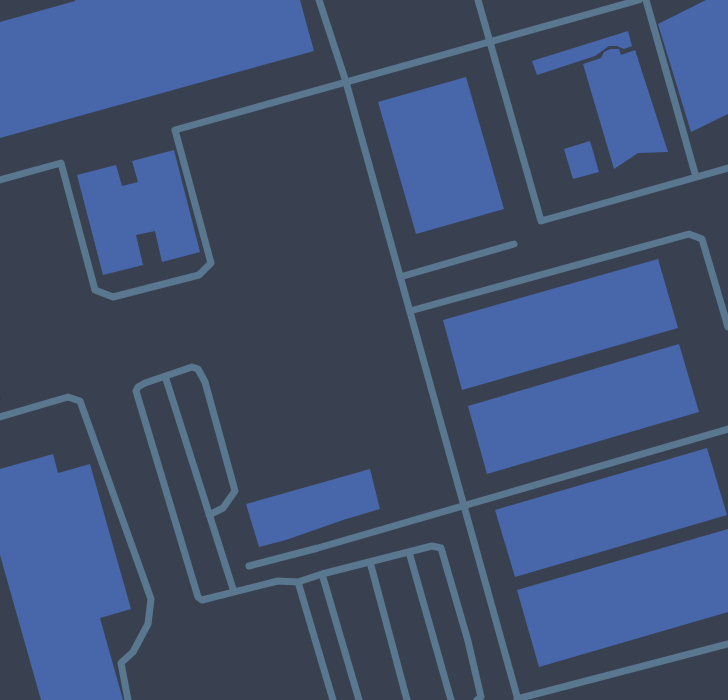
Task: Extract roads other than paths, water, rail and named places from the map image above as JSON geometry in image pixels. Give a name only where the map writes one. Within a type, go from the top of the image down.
[{"type":"lane","points":[[319,0],[346,82],[518,700],[728,644]]},
{"type":"lane","points":[[478,0],[541,221],[728,168]]},
{"type":"lane","points":[[0,180],[61,163],[95,290],[113,297],[199,275],[211,263],[175,130],[639,0]]},
{"type":"lane","points":[[646,0],[696,177]]},
{"type":"lane","points":[[410,312],[688,234],[702,239],[728,327]]},
{"type":"lane","points":[[400,277],[514,244]]},
{"type":"lane","points":[[209,516],[223,508],[236,491],[205,382],[198,369],[192,367],[145,383],[138,387],[136,391],[198,597],[202,600],[278,581],[298,582],[338,569],[432,546],[441,548],[468,641],[481,697],[477,700]]},
{"type":"lane","points":[[165,376],[234,592]]},
{"type":"lane","points":[[0,416],[68,397],[80,401],[150,600],[148,624],[133,652],[121,663],[128,700]]},
{"type":"lane","points":[[249,566],[318,548],[728,429]]},
{"type":"lane","points":[[409,552],[451,700]]},
{"type":"lane","points":[[370,562],[407,700]]},
{"type":"lane","points":[[322,574],[359,700]]},
{"type":"lane","points":[[298,582],[333,700]]}]
